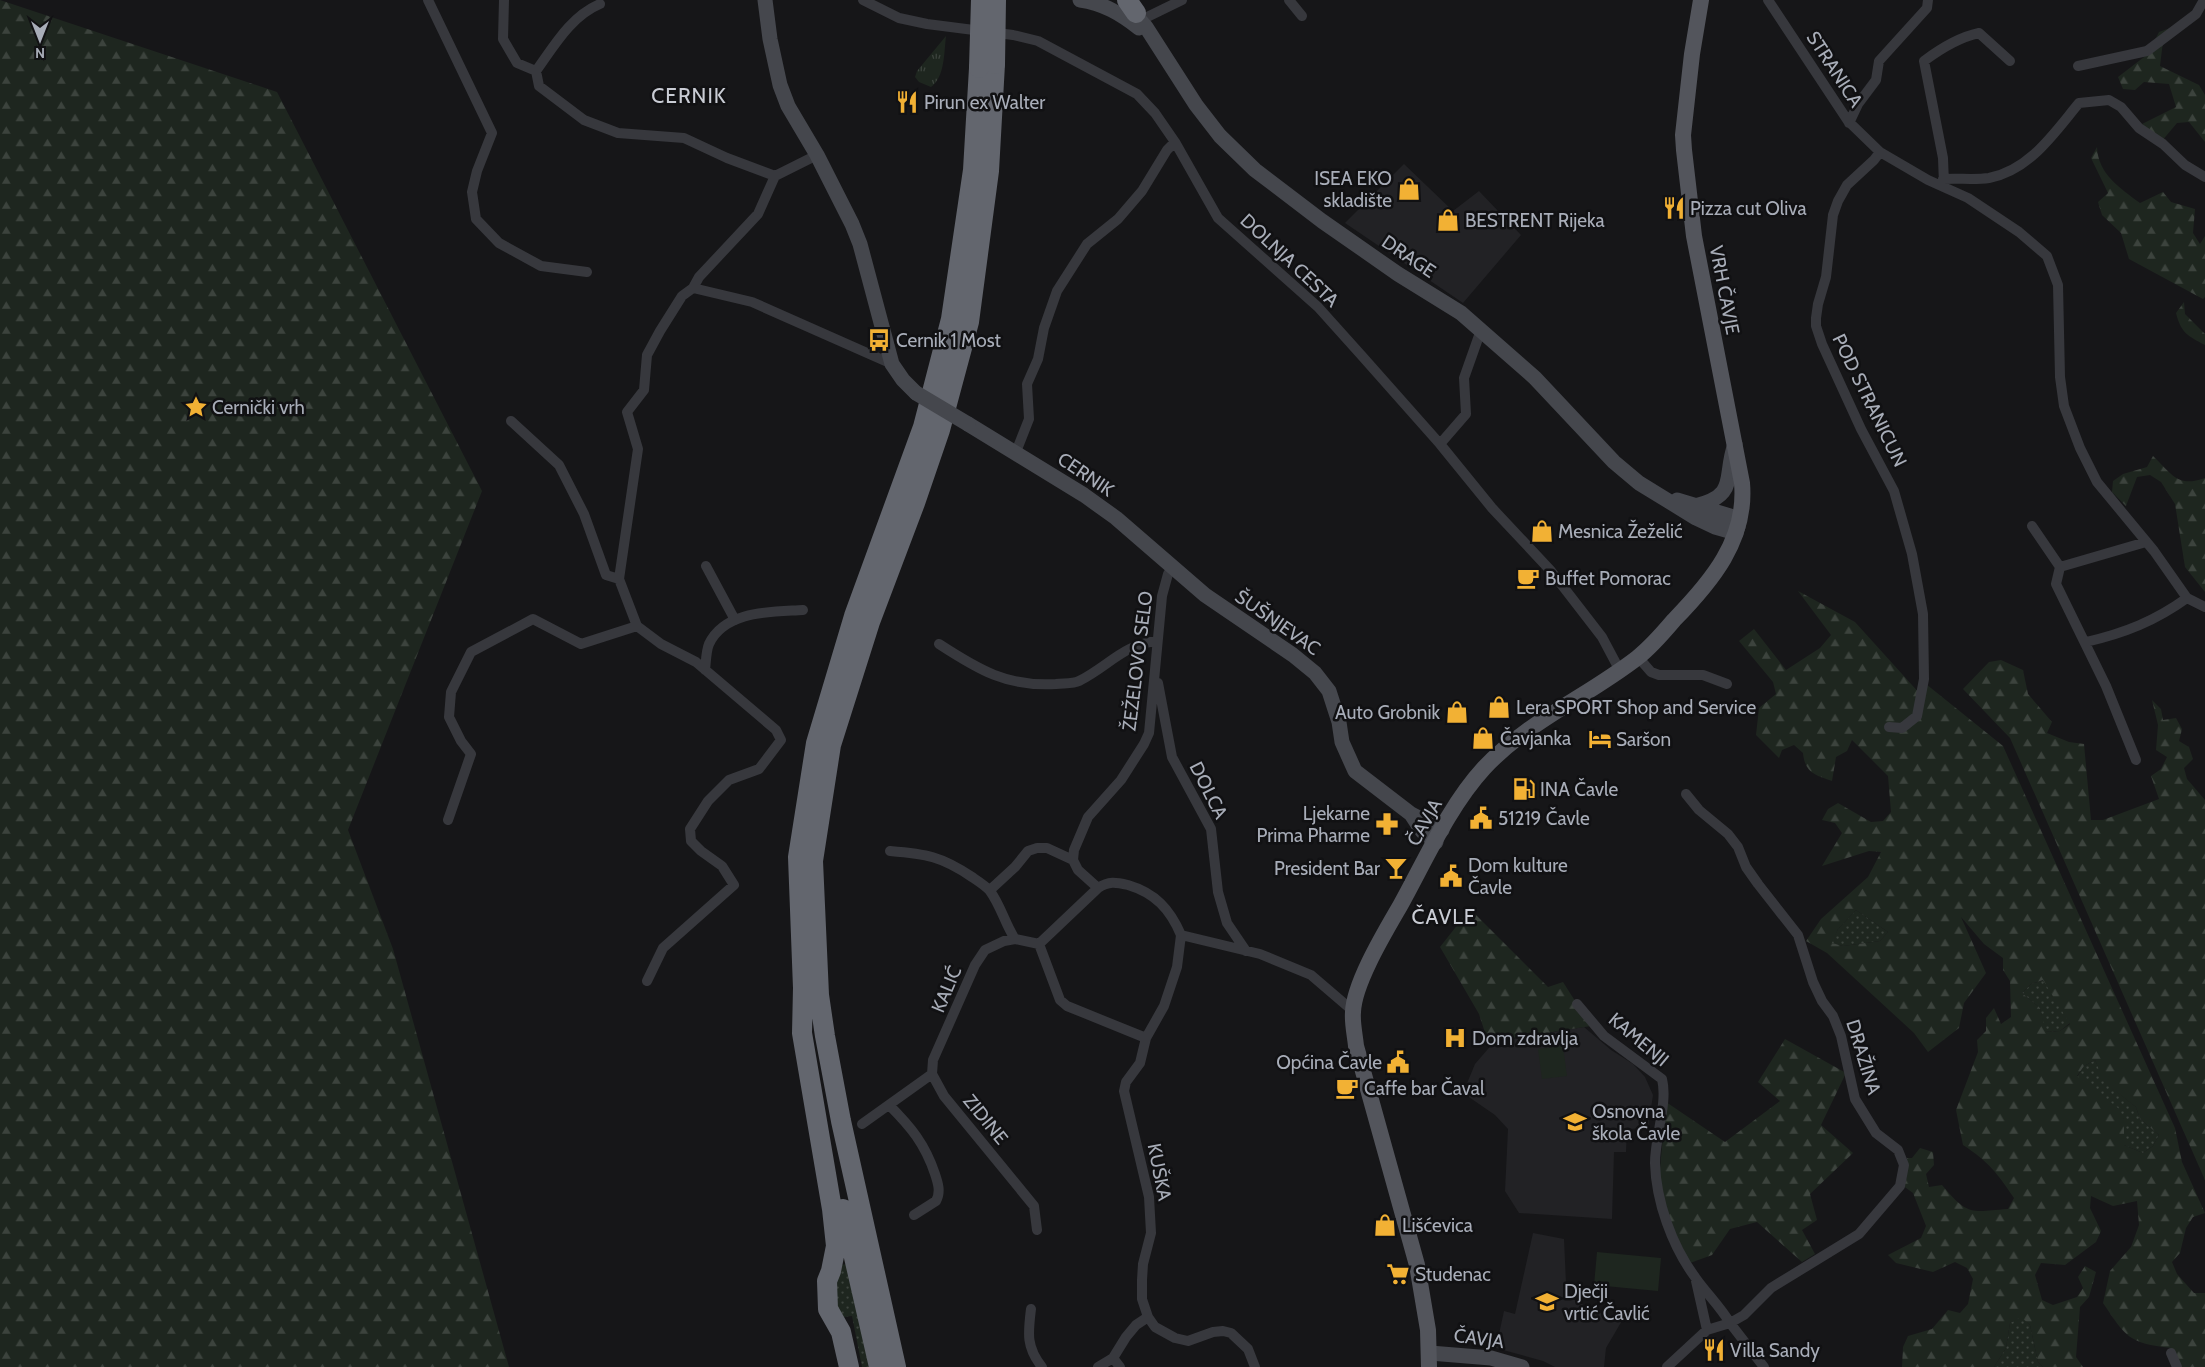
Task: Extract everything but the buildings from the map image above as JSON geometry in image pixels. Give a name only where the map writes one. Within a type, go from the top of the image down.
[{"type":"highway","points":[[974,0],[973,45],[990,64]]},
{"type":"highway","points":[[981,0],[990,64]]},
{"type":"highway","points":[[896,1367],[854,1181],[825,1036],[819,995],[813,862],[831,745],[870,622],[915,503],[940,430],[968,322],[990,171],[990,64],[996,0]]},
{"type":"highway","points":[[849,1367],[841,1332],[828,1310],[827,1281],[836,1246],[824,1155],[804,1051],[798,857],[816,743],[854,616],[900,495],[923,427],[952,319],[990,64],[1004,0]]},
{"type":"highway","points":[[803,988],[810,1046],[834,1170],[879,1367]]},
{"type":"highway","points":[[854,1181],[871,1226],[903,1367]]},
{"type":"main road","points":[[765,0],[770,38],[780,85],[798,125],[817,155],[845,207],[860,244],[892,364]]},
{"type":"main road","name":"DRAGE","points":[[1080,0],[1097,3],[1115,11],[1153,37]]},
{"type":"main road","name":"DRAGE","points":[[1119,0],[1135,11],[1196,105],[1214,128],[1255,170],[1322,221],[1398,274],[1461,314],[1481,330],[1536,378],[1614,462],[1639,483],[1696,518],[1715,527],[1737,530]]},
{"type":"main road","name":"VRH ČAVJE","points":[[1702,0],[1692,54],[1683,135],[1694,236],[1743,493],[1737,530]]},
{"type":"main road","name":"CERNIK","points":[[892,364],[903,380],[916,392],[1016,452],[1116,518],[1173,568]]},
{"type":"main road","points":[[1695,506],[1709,502],[1724,492],[1729,479],[1730,458],[1735,444]]},
{"type":"main road","name":"DRAGE","points":[[1659,495],[1730,516],[1737,530]]},
{"type":"main road","name":"ČAVJA","points":[[1522,1367],[1491,1358],[1430,1360],[1428,1330],[1417,1265],[1356,1046],[1353,1012],[1360,985],[1384,933],[1466,789],[1486,767],[1551,714],[1638,657],[1712,579],[1723,561],[1737,530]]},
{"type":"main road","name":"ŠUŠNJEVAC","points":[[1173,568],[1205,595],[1293,654],[1315,673],[1328,690],[1339,722],[1342,742],[1355,771],[1411,814],[1422,831],[1439,836]]},
{"type":"street","points":[[428,0],[492,133],[477,171],[472,192],[476,219],[499,243],[541,266],[587,272]]},
{"type":"street","points":[[504,0],[503,39],[517,62],[536,71]]},
{"type":"street","name":"DOLNJA CESTA","points":[[863,0],[899,18],[927,24],[1013,35],[1038,41],[1137,94],[1155,112],[1175,142],[1218,218],[1320,310],[1440,444],[1492,508],[1550,571],[1602,637],[1619,670]]},
{"type":"street","points":[[1155,0],[1166,7]]},
{"type":"street","points":[[1135,11],[1166,7],[1182,0]]},
{"type":"street","points":[[1289,0],[1302,16]]},
{"type":"street","name":"STRANICA","points":[[1768,0],[1827,92],[1850,123],[1880,152],[1968,198],[2019,232],[2047,256],[2058,285],[2060,377],[2064,406],[2080,448],[2097,482],[2146,542],[2187,598]]},
{"type":"street","points":[[1850,123],[1858,104],[1876,80],[1879,61],[1927,8],[1928,0]]},
{"type":"street","points":[[2078,66],[2148,51],[2196,14],[2204,0]]},
{"type":"street","points":[[600,4],[586,10],[569,27],[536,71],[539,86],[584,120],[618,133],[684,138],[727,158],[775,176]]},
{"type":"street","points":[[2010,61],[1980,33],[1959,41],[1924,61],[1943,158],[1944,184],[2010,173],[2031,157],[2048,140],[2079,103],[2109,100],[2121,107],[2139,128],[2163,144],[2185,165],[2205,177]]},
{"type":"street","points":[[1016,452],[1029,419],[1027,384],[1038,359],[1044,328],[1057,291],[1087,244],[1118,218],[1142,191],[1167,150],[1175,142]]},
{"type":"street","name":"POD STRANICUN","points":[[1880,152],[1847,185],[1833,215],[1829,261],[1818,304],[1816,326],[1861,429],[1894,491],[1912,554],[1923,614],[1924,678],[1918,716],[1902,728],[1889,727]]},
{"type":"street","points":[[647,981],[663,948],[734,885],[722,866],[701,851],[692,841],[690,829],[708,801],[730,780],[759,769],[781,740],[776,730],[696,662],[660,644],[637,626],[620,579],[638,449],[627,412],[644,390],[647,355],[682,296],[693,288],[699,277],[758,214],[775,176],[817,155]]},
{"type":"street","points":[[693,288],[752,302],[892,364]]},
{"type":"street","points":[[1440,444],[1466,414],[1464,378],[1481,330]]},
{"type":"street","points":[[511,421],[559,465],[584,514],[606,575],[620,579]]},
{"type":"street","points":[[2032,526],[2060,566],[2056,584],[2086,642],[2136,760]]},
{"type":"street","points":[[2060,566],[2146,542]]},
{"type":"street","points":[[706,566],[735,620]]},
{"type":"street","name":"ŽEŽELOVO SELO","points":[[1073,860],[1074,850],[1088,817],[1121,780],[1144,744],[1151,719],[1157,641],[1164,585],[1173,568]]},
{"type":"street","points":[[2086,642],[2129,630],[2164,615],[2187,598],[2205,607]]},
{"type":"street","points":[[705,670],[709,644],[720,630],[735,620],[758,614],[803,610]]},
{"type":"street","points":[[448,820],[471,754],[449,717],[450,692],[471,652],[533,619],[581,644],[637,626]]},
{"type":"street","points":[[939,644],[978,669],[1012,682],[1045,684],[1077,682],[1136,644],[1157,641]]},
{"type":"street","points":[[1638,657],[1651,672],[1659,676],[1703,675],[1727,684]]},
{"type":"street","name":"DOLCA","points":[[1155,670],[1172,757],[1211,829],[1218,892],[1228,922],[1246,951]]},
{"type":"street","name":"DRAŽINA","points":[[1686,794],[1699,810],[1728,834],[1738,847],[1746,866],[1798,935],[1812,982],[1833,1016],[1842,1036],[1855,1099],[1876,1133],[1898,1150],[1904,1165],[1900,1186],[1859,1234],[1771,1288],[1744,1315],[1730,1323]]},
{"type":"street","points":[[990,890],[1028,851],[1037,848],[1047,848],[1073,860],[1078,870],[1098,888]]},
{"type":"street","points":[[890,851],[929,855],[943,860],[990,890],[1007,927],[1015,939]]},
{"type":"street","points":[[1146,1038],[1067,1006],[1060,1000],[1045,965],[1039,944],[1098,888],[1106,883],[1116,882],[1152,894],[1176,924],[1181,935],[1260,954],[1312,975],[1353,1012]]},
{"type":"street","name":"KUŠKA","points":[[1148,1317],[1142,1299],[1142,1280],[1143,1264],[1151,1233],[1149,1197],[1124,1090],[1126,1082],[1140,1063],[1146,1038],[1164,1006],[1177,967],[1181,935]]},
{"type":"street","name":"KALIĆ","points":[[932,1074],[933,1060],[975,965],[985,950],[1004,940],[1015,939],[1039,944]]},
{"type":"street","name":"KAMENJI","points":[[1577,1004],[1604,1036],[1662,1079],[1664,1087],[1655,1162],[1657,1185],[1668,1230],[1695,1277],[1730,1323]]},
{"type":"street","points":[[862,1124],[932,1074]]},
{"type":"street","name":"ZIDINE","points":[[932,1074],[944,1096],[1034,1206],[1037,1230]]},
{"type":"street","points":[[889,1105],[908,1124],[923,1144],[938,1183],[939,1192],[936,1201],[914,1214]]},
{"type":"street","name":"KAMENJI","points":[[1695,1277],[1706,1330]]},
{"type":"street","points":[[1031,1309],[1028,1335],[1032,1355],[1042,1367]]},
{"type":"street","points":[[1098,1367],[1113,1358],[1136,1325],[1148,1317],[1155,1327],[1175,1338],[1188,1341],[1213,1332],[1232,1332],[1248,1349],[1255,1367]]},
{"type":"street","points":[[1667,1367],[1706,1330],[1730,1323],[1763,1364]]},
{"type":"street","points":[[2171,1353],[2176,1367]]},
{"type":"street","points":[[1113,1358],[1120,1367]]},
{"type":"shaded area","points":[[1404,164],[1453,211],[1479,191],[1521,235],[1463,303],[1345,223]]},
{"type":"shaded area","name":"Osnovna škola Čavle","points":[[1584,1027],[1611,1050],[1633,1064],[1645,1077],[1653,1095],[1648,1128],[1627,1129],[1626,1152],[1614,1152],[1612,1219],[1519,1213],[1505,1191],[1508,1129],[1495,1115],[1463,1093],[1475,1064],[1494,1042]]},
{"type":"shaded area","name":"Dječji vrtić Čavlić","points":[[1533,1233],[1564,1239],[1566,1283],[1571,1298],[1596,1312],[1623,1319],[1606,1348],[1604,1367],[1555,1367],[1543,1361],[1496,1348],[1504,1311],[1515,1314]]},
{"type":"green space","points":[[0,0],[277,92],[482,491],[348,830],[393,949],[509,1367],[0,1367]]},
{"type":"green space","points":[[2181,24],[2163,41],[2160,66],[2199,85],[2205,95],[2205,142],[2189,122],[2177,123],[2161,142],[2142,124],[2176,107],[2169,84],[2144,82],[2135,90],[2123,89],[2118,77],[2148,54],[2159,32]]},
{"type":"green space","points":[[946,36],[943,64],[936,83],[931,87],[919,82],[915,77],[917,71]]},
{"type":"green space","points":[[2097,147],[2101,165],[2111,180],[2140,203],[2163,192],[2171,202],[2195,209],[2193,233],[2200,244],[2205,236],[2205,297],[2203,299],[2129,259],[2121,233],[2102,215],[2098,202],[2108,193],[2091,158]]},
{"type":"green space","points":[[2184,302],[2185,314],[2205,334],[2205,345],[2186,333],[2180,325],[2176,313]]},
{"type":"green space","points":[[2153,456],[2170,474],[2181,480],[2196,481],[2205,478],[2205,592],[2185,567],[2175,504],[2161,482],[2150,475],[2137,477],[2126,506],[2112,492],[2113,481],[2123,474],[2147,467]]},
{"type":"green space","points":[[1798,591],[1855,622],[1921,695],[1926,684],[2003,746],[2175,1128],[2182,1162],[2205,1213],[2193,1217],[2186,1228],[2180,1253],[2172,1262],[2177,1274],[2194,1293],[2205,1293],[2205,1367],[2173,1367],[2171,1348],[2137,1341],[2123,1331],[2103,1303],[2110,1271],[2131,1247],[2139,1225],[2137,1201],[2113,1206],[2091,1196],[2090,1208],[2101,1231],[2096,1242],[2065,1265],[2041,1263],[2035,1275],[2042,1300],[2053,1305],[2077,1297],[2083,1288],[2078,1277],[2085,1266],[2096,1272],[2089,1297],[2080,1307],[2076,1357],[2083,1367],[2043,1367],[2038,1362],[2030,1325],[2021,1317],[2010,1323],[2006,1348],[1994,1367],[1902,1367],[1903,1347],[1908,1336],[1932,1329],[1948,1310],[1960,1313],[1968,1304],[1973,1279],[1967,1268],[1955,1262],[1933,1272],[1896,1263],[1888,1255],[1921,1238],[1926,1226],[1913,1193],[1902,1185],[1907,1175],[1907,1158],[1912,1158],[1920,1148],[1933,1152],[1934,1165],[1926,1174],[1929,1187],[1942,1185],[1958,1202],[1970,1210],[2008,1209],[2014,1198],[1992,1168],[1963,1145],[1956,1110],[1978,1052],[1977,1040],[1986,1031],[1986,1018],[1994,1008],[2001,1024],[2011,1017],[2010,981],[2003,970],[2003,958],[1984,944],[1961,917],[1986,973],[1964,1003],[1959,1028],[1928,1052],[1914,1033],[1827,953],[1806,941],[1821,919],[1868,877],[1881,852],[1869,851],[1822,866],[1842,833],[1835,823],[1822,820],[1828,809],[1838,803],[1871,822],[1883,821],[1891,812],[1888,776],[1852,740],[1847,751],[1836,757],[1832,781],[1812,772],[1806,765],[1803,753],[1794,745],[1782,750],[1779,758],[1756,735],[1759,708],[1776,694],[1773,682],[1739,641],[1754,629],[1786,670],[1820,648],[1831,635]],"holes":[[[1856,910],[1888,932],[1880,941],[1843,946],[1832,943],[1838,929]],[[2043,980],[2070,1024],[2060,1031],[2046,1032],[2040,1008],[2022,993],[2031,984]],[[2095,1060],[2105,1083],[2136,1107],[2140,1119],[2159,1135],[2153,1146],[2143,1153],[2124,1145],[2124,1119],[2118,1108],[2077,1076],[2084,1066]]]},
{"type":"green space","points":[[2001,660],[2023,670],[2028,694],[2052,722],[2047,733],[2069,742],[2084,744],[2091,820],[2103,820],[2159,799],[2151,776],[2161,769],[2167,757],[2156,750],[2158,725],[2152,700],[2161,709],[2163,720],[2176,718],[2182,729],[2179,741],[2189,747],[2193,759],[2184,768],[2187,779],[2205,800],[2205,1180],[2010,738],[1963,689],[1989,662]]},
{"type":"green space","points":[[1470,909],[1548,987],[1563,982],[1591,1026],[1488,1042],[1479,1014],[1440,947]]},
{"type":"green space","points":[[1856,910],[1888,932],[1880,941],[1843,946],[1831,943],[1838,929]]},
{"type":"green space","points":[[2044,980],[2070,1023],[2060,1031],[2045,1032],[2040,1008],[2022,993],[2031,984]]},
{"type":"green space","points":[[1785,1039],[1846,1073],[1821,1125],[1853,1153],[1810,1194],[1817,1220],[1802,1230],[1815,1254],[1802,1262],[1757,1222],[1730,1229],[1712,1255],[1690,1263],[1672,1227],[1659,1180],[1666,1102],[1725,1142],[1780,1101],[1758,1082]]},
{"type":"green space","points":[[1563,1046],[1567,1076],[1542,1079],[1538,1049]]},
{"type":"green space","points":[[2095,1060],[2106,1083],[2136,1107],[2140,1119],[2159,1135],[2153,1146],[2143,1153],[2124,1145],[2124,1119],[2077,1077],[2084,1066]]},
{"type":"green space","points":[[1597,1252],[1661,1258],[1658,1291],[1594,1285]]},
{"type":"green space","points":[[846,1264],[871,1367],[862,1367],[852,1316],[844,1317],[831,1300],[842,1265]]},
{"type":"green space","points":[[2021,1316],[2030,1325],[2038,1362],[2043,1367],[1994,1367],[2006,1348],[2010,1323]]},
{"type":"place","name":"Pirun ex Walter","points":[[907,102]]},
{"type":"place","name":"ISEA EKO skladište","points":[[1409,189]]},
{"type":"place","name":"Pizza cut Oliva","points":[[1674,208]]},
{"type":"place","name":"BESTRENT Rijeka","points":[[1448,220]]},
{"type":"place","name":"Cernik 1 Most","points":[[879,340]]},
{"type":"place","name":"Cernički vrh","points":[[196,407]]},
{"type":"place","name":"Mesnica Žeželić","points":[[1542,531]]},
{"type":"place","name":"Buffet Pomorac","points":[[1528,578]]},
{"type":"place","name":"Lera SPORT Shop and Service","points":[[1499,707]]},
{"type":"place","name":"Auto Grobnik","points":[[1457,712]]},
{"type":"place","name":"Čavjanka","points":[[1483,738]]},
{"type":"place","name":"Saršon","points":[[1600,739]]},
{"type":"place","name":"INA Čavle","points":[[1524,789]]},
{"type":"place","name":"51219 Čavle","points":[[1481,818]]},
{"type":"place","name":"Ljekarne Prima Pharme","points":[[1387,824]]},
{"type":"place","name":"President Bar","points":[[1396,868]]},
{"type":"place","name":"Dom kulture Čavle","points":[[1451,876]]},
{"type":"place","name":"Dom zdravlja","points":[[1455,1038]]},
{"type":"place","name":"Općina Čavle","points":[[1398,1062]]},
{"type":"place","name":"Caffe bar Čaval","points":[[1347,1088]]},
{"type":"place","name":"Osnovna škola Čavle","points":[[1575,1122]]},
{"type":"place","name":"Lišćevica","points":[[1385,1225]]},
{"type":"place","name":"Studenac","points":[[1398,1274]]},
{"type":"place","name":"Dječji vrtić Čavlić","points":[[1547,1302]]},
{"type":"place","name":"Villa Sandy","points":[[1714,1350]]},
{"type":"district","name":"CERNIK","points":[[689,96]]},
{"type":"district","name":"ČAVLE","points":[[1444,917]]}]
